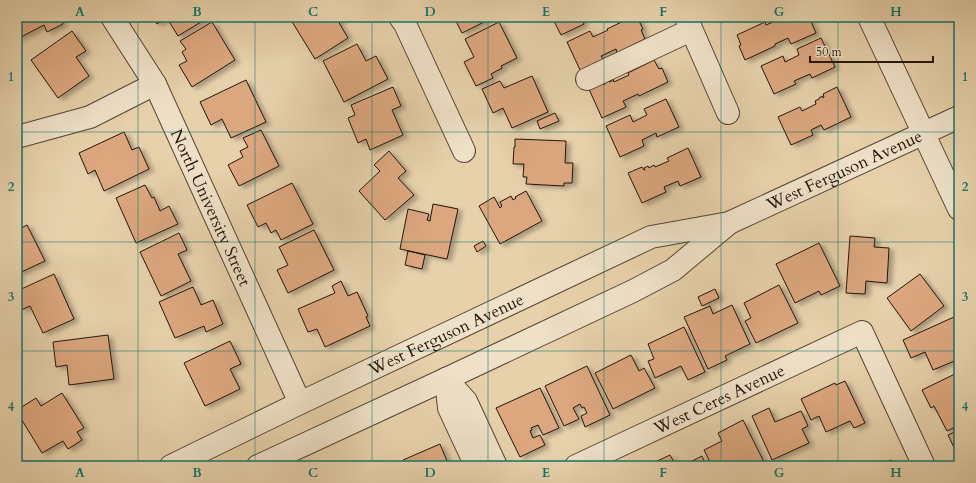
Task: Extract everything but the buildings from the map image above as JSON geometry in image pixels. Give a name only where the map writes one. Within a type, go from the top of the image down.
[{"type":"street","name":"North University Street","points":[[112,17],[155,84],[300,403]]},
{"type":"street","points":[[400,17],[405,24],[464,151]]},
{"type":"street","points":[[869,17],[959,209]]},
{"type":"street","points":[[586,79],[689,24],[728,113]]},
{"type":"street","points":[[17,137],[90,117],[155,84]]},
{"type":"street","name":"West Ferguson Avenue","points":[[171,466],[300,403],[651,237],[729,223],[959,117]]},
{"type":"street","name":"West Ferguson Avenue","points":[[258,466],[633,291],[674,270],[729,223]]},
{"type":"street","name":"West Ceres Avenue","points":[[576,466],[862,332],[924,466]]},
{"type":"street","points":[[446,379],[449,408],[476,466]]},
{"type":"street","points":[[446,379],[466,401],[496,466]]}]
